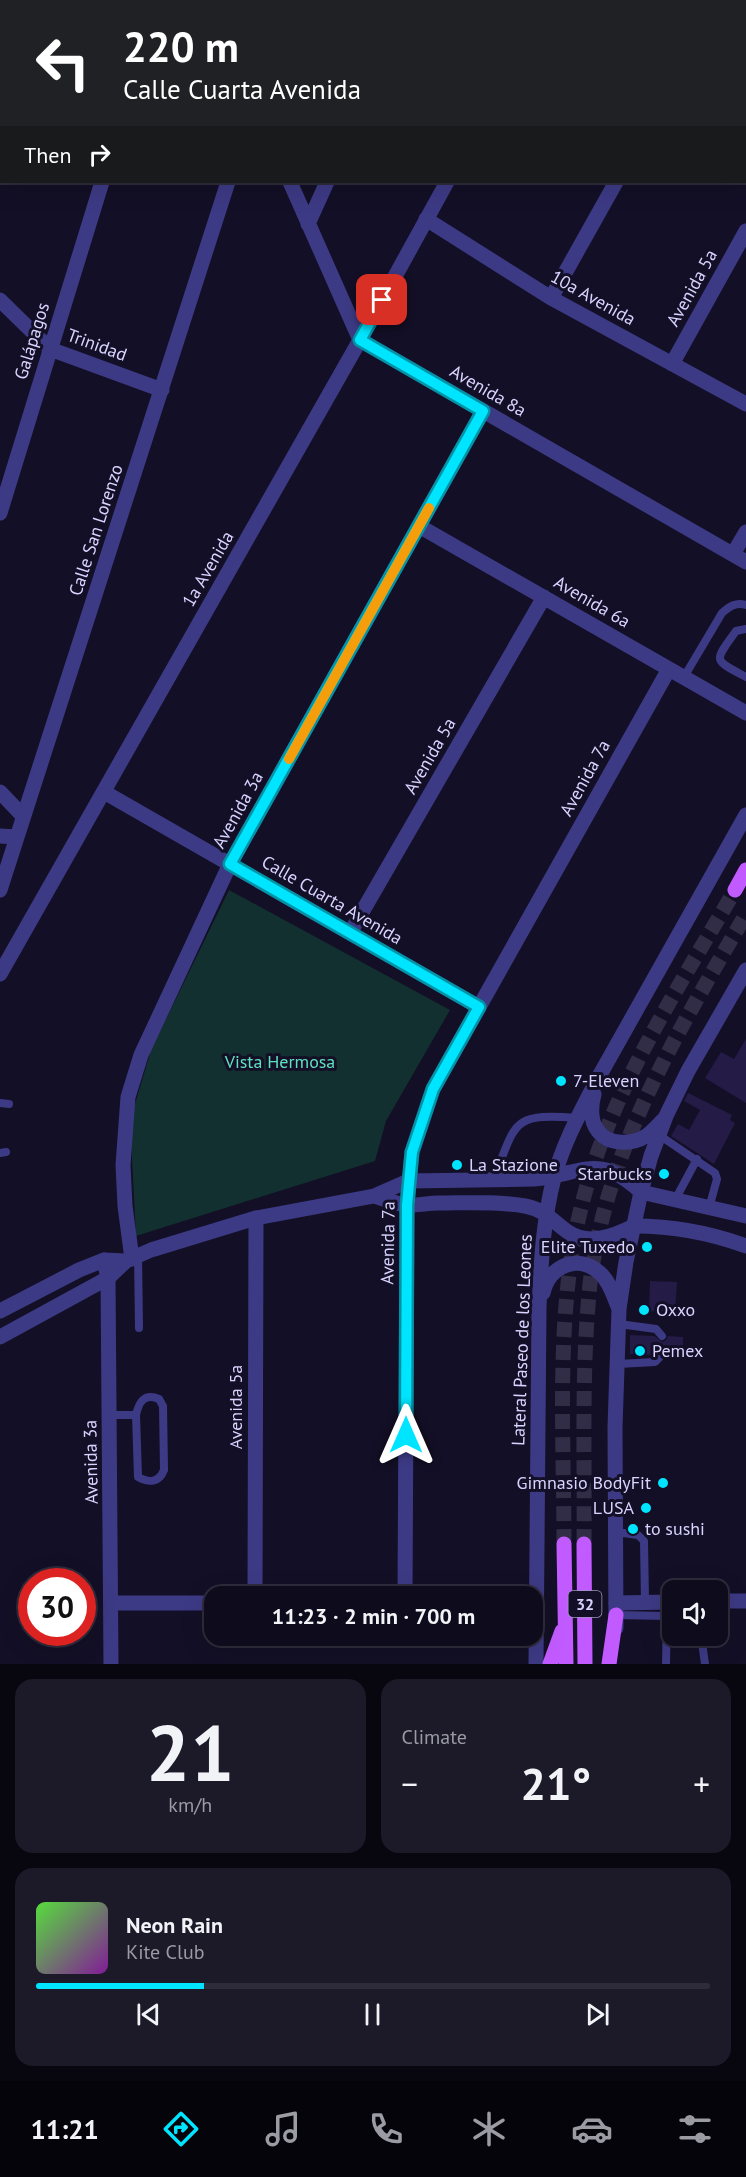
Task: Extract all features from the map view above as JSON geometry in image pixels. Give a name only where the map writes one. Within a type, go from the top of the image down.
[{"type":"main road","points":[[735,890],[746,870]]},
{"type":"main road","name":"32","points":[[564,1544],[566,1664]]},
{"type":"main road","name":"32","points":[[584,1544],[585,1664]]},
{"type":"main road","points":[[609,1664],[616,1609]]},
{"type":"main road","points":[[550,1664],[565,1622]]},
{"type":"street","name":"Galápagos","points":[[0,513],[102,183]]},
{"type":"street","name":"Calle San Lorenzo","points":[[0,890],[228,183]]},
{"type":"street","points":[[290,183],[360,340]]},
{"type":"street","points":[[308,224],[327,183]]},
{"type":"street","name":"1a Avenida","points":[[0,974],[4,957],[104,792],[446,183]]},
{"type":"street","points":[[551,298],[615,183]]},
{"type":"street","name":"10a Avenida","points":[[426,219],[551,298],[746,404]]},
{"type":"street","name":"Avenida 5a","points":[[672,364],[746,231]]},
{"type":"street","name":"Trinidad","points":[[0,300],[50,349],[162,390]]},
{"type":"street","name":"Avenida 8a","points":[[360,340],[740,558]]},
{"type":"street","name":"Avenida 3a","points":[[132,1258],[125,1206],[123,1165],[128,1097],[141,1055],[230,864],[483,411]]},
{"type":"street","name":"Avenida 6a","points":[[419,526],[746,713]]},
{"type":"street","points":[[740,558],[746,532]]},
{"type":"street","name":"Avenida 5a","points":[[350,933],[544,597]]},
{"type":"street","name":"Avenida 7a","points":[[405,1586],[407,1205],[412,1152],[433,1089],[669,669]]},
{"type":"street","points":[[0,792],[23,816]]},
{"type":"street","name":"Calle Cuarta Avenida","points":[[104,792],[479,1007]]},
{"type":"street","name":"Lateral Paseo de los Leones","points":[[535,1586],[539,1307],[546,1213],[554,1177],[577,1118],[597,1080],[746,815]]},
{"type":"street","points":[[0,836],[17,837]]},
{"type":"street","points":[[616,1664],[619,1317],[626,1262],[640,1192],[666,1116],[688,1071],[741,989],[746,970]]},
{"type":"street","points":[[597,1080],[591,1104],[592,1119],[598,1131],[608,1139],[633,1142],[645,1137],[666,1116]]},
{"type":"street","points":[[0,1338],[86,1288],[108,1278],[132,1258],[151,1250],[256,1218],[374,1196],[408,1181],[554,1177],[582,1168],[600,1167],[617,1173],[640,1192],[746,1216]]},
{"type":"street","points":[[374,1196],[407,1205],[435,1203],[528,1206],[546,1213],[569,1233],[582,1239],[597,1239],[634,1227],[664,1226],[717,1235],[746,1246]]},
{"type":"street","name":"Avenida 5a","points":[[255,1586],[256,1218]]},
{"type":"street","points":[[0,1311],[79,1270],[104,1260],[132,1258]]},
{"type":"street","name":"Avenida 3a","points":[[104,1260],[108,1278],[111,1664]]},
{"type":"street","points":[[539,1307],[549,1276],[562,1266],[577,1263],[588,1265],[600,1272],[608,1283],[619,1317]]},
{"type":"street","points":[[728,1601],[746,1601]]},
{"type":"street","points":[[616,1609],[645,1602],[662,1609]]},
{"type":"street","points":[[111,1603],[204,1603]]},
{"type":"street","name":"Lateral Paseo de los Leones","points":[[536,1646],[536,1664]]},
{"type":"lane","points":[[684,677],[722,613],[731,605],[746,605]]},
{"type":"lane","points":[[746,629],[736,631],[719,655],[722,664],[746,677]]},
{"type":"lane","points":[[0,1103],[9,1104]]},
{"type":"lane","points":[[493,1180],[517,1124],[528,1118],[546,1116],[577,1118]]},
{"type":"lane","points":[[659,1135],[715,1173],[717,1179],[709,1208]]},
{"type":"lane","points":[[675,1200],[697,1159]]},
{"type":"lane","points":[[132,1258],[139,1328]]},
{"type":"lane","points":[[619,1317],[656,1329],[662,1336]]},
{"type":"lane","points":[[618,1364],[655,1362],[662,1355]]},
{"type":"lane","points":[[152,1396],[159,1399],[163,1406],[164,1470],[162,1476],[156,1481],[145,1481],[138,1477],[136,1415],[138,1405],[143,1398],[152,1396]]},
{"type":"lane","points":[[110,1415],[136,1415]]},
{"type":"lane","points":[[616,1532],[638,1535],[644,1541],[645,1602]]},
{"type":"lane","points":[[616,1609],[662,1612]]},
{"type":"lane","points":[[666,1664],[667,1646]]},
{"type":"lane","points":[[703,1646],[705,1664]]},
{"type":"green space","name":"Vista Hermosa","points":[[229,890],[450,1010],[386,1121],[375,1161],[136,1236],[130,1121],[151,1050]]},
{"type":"building","points":[[746,1039],[746,1103],[705,1078],[721,1052],[734,1059]]},
{"type":"building","points":[[688,1093],[732,1115],[730,1120],[735,1123],[714,1164],[671,1136],[678,1124],[689,1130],[700,1110],[684,1101]]},
{"type":"building","points":[[650,1281],[677,1282],[675,1312],[649,1311]]},
{"type":"building","points":[[630,1335],[654,1336],[663,1342],[668,1336],[683,1337],[683,1355],[668,1355],[663,1349],[654,1355],[630,1354]]},
{"type":"tunnel","points":[[564,1544],[564,1332],[567,1290],[581,1208],[593,1166],[626,1084],[646,1044],[735,890]]},
{"type":"tunnel","points":[[584,1544],[585,1349],[590,1284],[599,1234],[612,1185],[649,1092],[671,1046],[746,914]]},
{"type":"slow traffic","points":[[289,759],[429,508]]},
{"type":"place","name":"7-Eleven","points":[[561,1081]]},
{"type":"place","name":"La Stazione","points":[[457,1165]]},
{"type":"place","name":"Starbucks","points":[[664,1174]]},
{"type":"place","name":"Elite Tuxedo","points":[[647,1247]]},
{"type":"place","name":"Oxxo","points":[[644,1310]]},
{"type":"place","name":"Pemex","points":[[640,1351]]},
{"type":"place","name":"Gimnasio BodyFit","points":[[663,1483]]},
{"type":"place","name":"LUSA","points":[[646,1508]]},
{"type":"place","name":"to sushi","points":[[633,1529]]},
{"type":"route","points":[[382,300],[360,340],[483,411],[230,864],[479,1007],[433,1089],[412,1152],[407,1205],[406,1435]]}]
